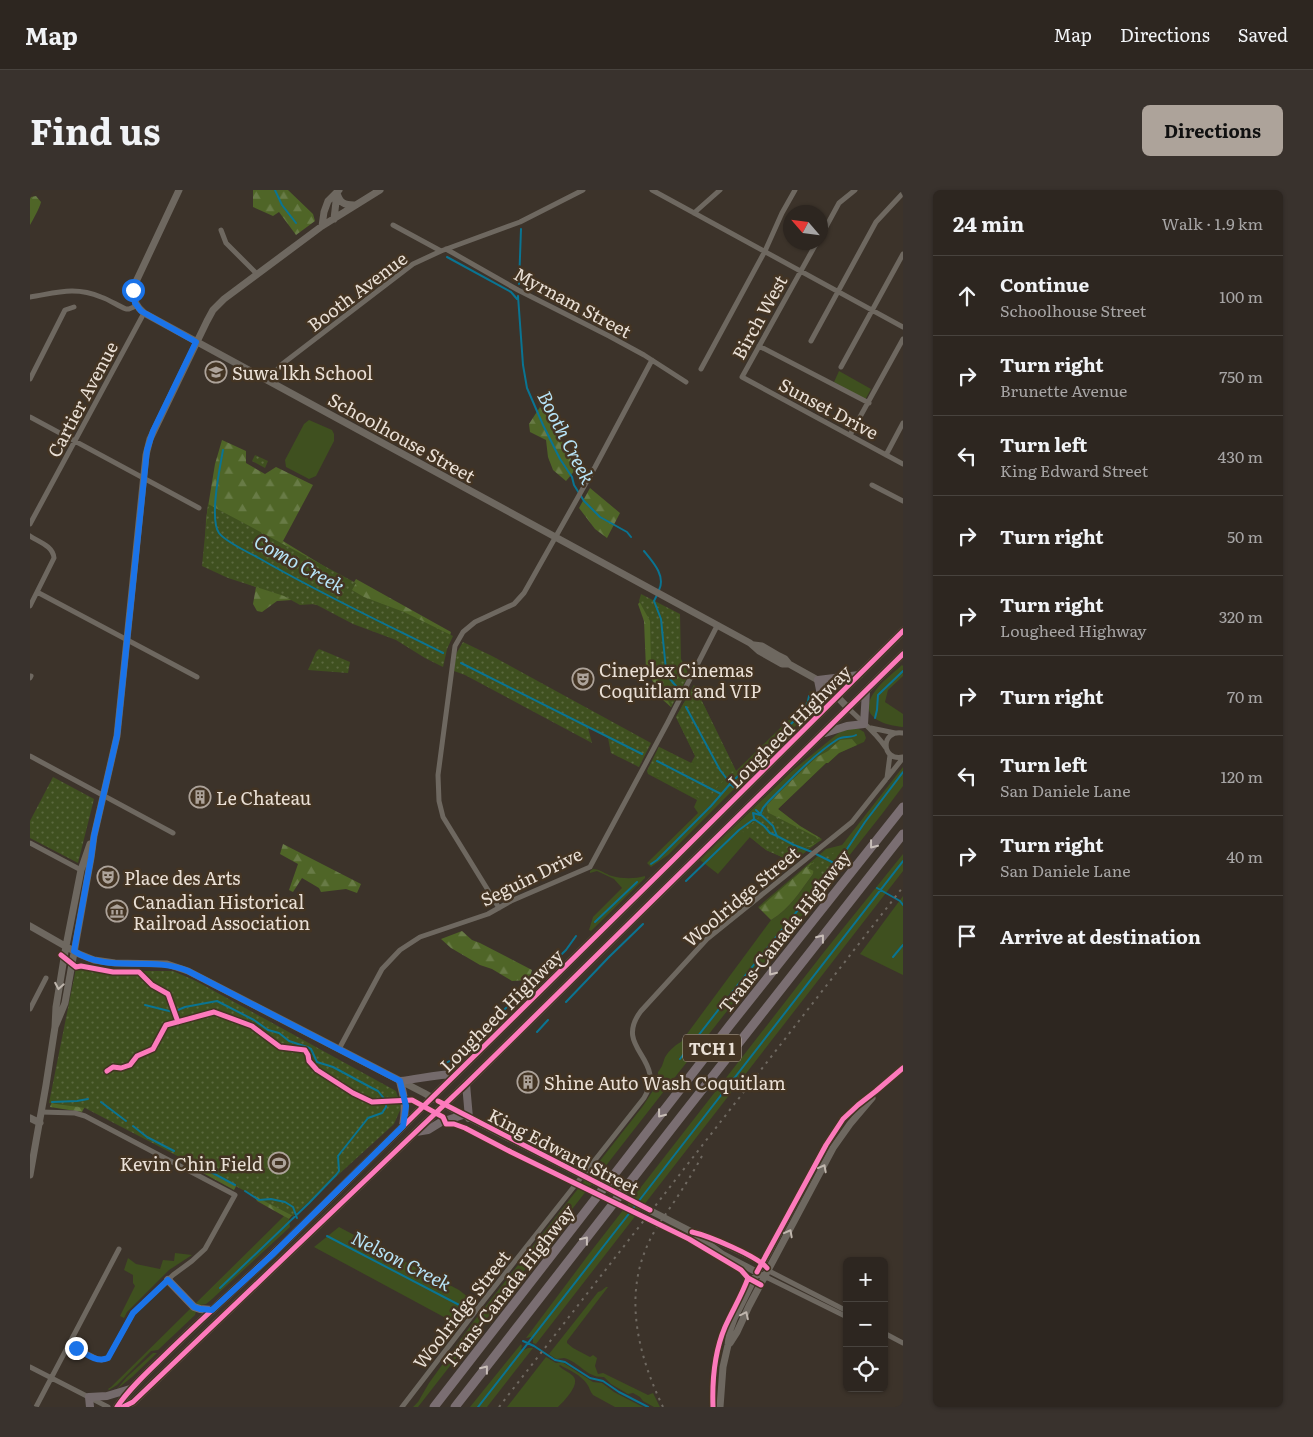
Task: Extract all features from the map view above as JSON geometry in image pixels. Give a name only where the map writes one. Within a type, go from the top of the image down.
[{"type":"highway","name":"Trans-Canada Highway","points":[[434,1407],[724,1033],[903,807]]},
{"type":"highway","name":"Trans-Canada Highway","points":[[455,1407],[903,834]]},
{"type":"main road","points":[[136,306],[133,295],[134,286],[179,190]]},
{"type":"main road","points":[[55,1027],[64,1003],[94,836],[117,736],[146,455],[150,439],[208,317],[215,307],[322,226],[380,190]]},
{"type":"main road","points":[[338,191],[342,203],[354,206]]},
{"type":"main road","points":[[334,219],[338,191]]},
{"type":"main road","points":[[322,226],[328,201],[338,191]]},
{"type":"main road","name":"Schoolhouse Street","points":[[136,306],[144,313],[196,342],[754,645],[759,651],[776,661],[782,664],[789,664],[818,680],[838,696],[848,708]]},
{"type":"main road","name":"Lougheed Highway","points":[[117,1407],[131,1388],[293,1235],[903,632]]},
{"type":"main road","name":"Lougheed Highway","points":[[123,1407],[139,1397],[466,1084],[903,654]]},
{"type":"main road","points":[[817,716],[820,695],[818,680],[859,675]]},
{"type":"main road","points":[[823,734],[847,726],[867,726],[866,691]]},
{"type":"main road","points":[[30,1175],[42,1112],[66,946],[81,870],[94,836]]},
{"type":"main road","name":"King Edward Street","points":[[30,926],[88,958],[108,963],[158,964],[182,968],[692,1232],[722,1254],[757,1272],[767,1274]]},
{"type":"main road","points":[[720,1407],[720,1387],[730,1330],[757,1272],[826,1145],[843,1119],[903,1068]]},
{"type":"main road","points":[[403,1126],[406,1106],[400,1081],[429,1078],[439,1074],[456,1074]]},
{"type":"main road","points":[[416,1132],[428,1130],[441,1122],[466,1116],[466,1084]]},
{"type":"main road","points":[[728,1345],[737,1332],[833,1148],[876,1091]]},
{"type":"main road","points":[[30,1118],[40,1123]]},
{"type":"main road","name":"King Edward Street","points":[[692,1232],[707,1236],[763,1263],[767,1274]]},
{"type":"main road","points":[[168,1280],[194,1307],[212,1310]]},
{"type":"main road","points":[[90,1407],[89,1397],[107,1396],[131,1388]]},
{"type":"main road","points":[[139,1397],[140,1407]]},
{"type":"street","name":"Booth Avenue","points":[[268,381],[281,365],[413,264],[444,250],[520,222],[583,190]]},
{"type":"street","points":[[652,190],[903,327]]},
{"type":"street","points":[[694,213],[720,190]]},
{"type":"street","points":[[701,369],[765,251],[782,213],[795,190]]},
{"type":"street","points":[[828,223],[839,204],[854,190]]},
{"type":"street","points":[[811,342],[876,222],[903,193]]},
{"type":"street","name":"Myrnam Street","points":[[393,225],[609,336],[686,382]]},
{"type":"street","points":[[221,230],[226,243],[257,274]]},
{"type":"street","name":"Birch West","points":[[742,377],[812,250]]},
{"type":"street","points":[[841,367],[903,254]]},
{"type":"street","points":[[30,297],[60,291],[81,291],[101,297],[126,309],[136,306]]},
{"type":"street","points":[[30,379],[65,310],[74,307]]},
{"type":"street","name":"Cartier Avenue","points":[[30,524],[144,313]]},
{"type":"street","points":[[850,435],[903,339]]},
{"type":"street","points":[[759,346],[869,403]]},
{"type":"street","points":[[499,908],[443,817],[439,801],[438,775],[455,646],[463,632],[475,622],[507,608],[519,599],[529,586],[652,360]]},
{"type":"street","name":"Sunset Drive","points":[[742,377],[903,464]]},
{"type":"street","points":[[30,417],[199,508]]},
{"type":"street","points":[[886,455],[903,423]]},
{"type":"street","points":[[872,484],[903,501]]},
{"type":"street","points":[[30,536],[48,547],[54,555],[30,606]]},
{"type":"street","points":[[37,592],[197,677]]},
{"type":"street","name":"Seguin Drive","points":[[339,1049],[382,969],[400,950],[420,937],[471,920],[590,867],[718,626]]},
{"type":"street","name":"Schoolhouse Street","points":[[848,708],[867,726],[890,755]]},
{"type":"street","points":[[867,726],[903,734]]},
{"type":"street","points":[[886,748],[887,740],[895,733]]},
{"type":"street","points":[[887,779],[890,755],[903,758]]},
{"type":"street","points":[[30,756],[173,833]]},
{"type":"street","name":"Woolridge Street","points":[[402,1407],[644,1098],[649,1089],[651,1078],[648,1064],[637,1049],[634,1040],[633,1028],[639,1013],[701,945],[856,818],[903,758]]},
{"type":"street","points":[[30,843],[81,870]]},
{"type":"street","points":[[30,1008],[46,978]]},
{"type":"street","points":[[42,1112],[75,1113],[85,1116],[235,1194],[205,1249],[177,1271],[133,1313],[108,1358],[96,1359],[69,1344]]},
{"type":"street","points":[[36,1407],[118,1249]]},
{"type":"street","name":"King Edward Street","points":[[767,1274],[843,1309]]},
{"type":"street","name":"King Edward Street","points":[[767,1274],[843,1315]]},
{"type":"street","points":[[888,1336],[903,1343]]},
{"type":"street","points":[[30,1367],[108,1407]]},
{"type":"green space","points":[[253,190],[288,190],[313,214],[315,221],[296,235],[279,212],[273,216],[253,207]]},
{"type":"green space","points":[[36,196],[41,202],[30,225],[30,199]]},
{"type":"green space","points":[[839,371],[871,389],[865,400],[834,382]]},
{"type":"green space","points":[[540,407],[553,423],[576,469],[566,481],[553,470],[548,457],[546,440],[530,432],[529,424]]},
{"type":"green space","points":[[309,420],[332,430],[334,441],[316,476],[309,479],[286,467],[285,460],[304,424]]},
{"type":"green space","points":[[222,440],[246,451],[246,463],[265,474],[276,467],[313,485],[283,541],[353,584],[356,579],[451,632],[443,662],[333,608],[292,600],[277,601],[262,612],[257,611],[253,604],[256,587],[205,566],[206,519],[215,464]]},
{"type":"green space","points":[[255,455],[268,461],[265,468],[252,461]]},
{"type":"green space","points":[[590,488],[620,513],[607,538],[595,529],[579,508]]},
{"type":"green space","points":[[208,504],[356,583],[352,590],[364,597],[404,612],[453,636],[447,649],[443,667],[396,640],[353,624],[315,604],[300,605],[284,596],[228,578],[202,566]]},
{"type":"green space","points":[[641,594],[680,614],[681,659],[689,675],[671,707],[651,666],[650,621],[639,601]]},
{"type":"green space","points":[[642,600],[680,690],[671,707],[663,700],[646,669],[644,621],[638,604]]},
{"type":"green space","points":[[463,642],[651,743],[639,767],[611,753],[608,738],[588,728],[592,743],[465,675],[454,671],[456,654]]},
{"type":"green space","points":[[319,649],[350,662],[348,673],[308,670]]},
{"type":"green space","points":[[902,665],[903,676],[888,690],[885,702],[903,714],[903,727],[876,719],[869,709],[869,702],[876,690]]},
{"type":"green space","points":[[694,685],[736,771],[806,703],[810,691],[816,697],[805,718],[780,740],[762,761],[668,855],[651,867],[647,863],[698,813],[694,807],[697,800],[648,774],[647,771],[659,747],[691,763],[695,756],[676,717]]},
{"type":"green space","points":[[694,685],[736,771],[727,777],[707,802],[647,771],[659,747],[701,768],[676,717]]},
{"type":"green space","points":[[859,729],[864,732],[866,738],[864,742],[839,753],[826,763],[778,809],[800,826],[822,839],[793,862],[766,850],[750,837],[718,874],[700,860],[792,771],[840,732]]},
{"type":"green space","points":[[852,739],[857,745],[839,753],[826,763],[778,809],[820,838],[810,847],[797,843],[768,814],[767,805],[817,757],[828,751],[840,740]]},
{"type":"green space","points":[[903,767],[903,786],[882,814],[418,1407],[413,1407],[474,1321],[643,1106],[655,1089],[658,1081],[658,1072],[665,1057],[681,1042],[771,920],[789,905],[813,874],[804,869],[758,907],[826,849],[842,845]]},
{"type":"green space","points":[[53,777],[94,799],[78,863],[30,838],[30,821]]},
{"type":"green space","points":[[765,811],[822,840],[803,849],[791,861],[766,850],[741,830],[755,821]]},
{"type":"green space","points":[[283,844],[361,884],[357,893],[346,889],[321,892],[319,888],[302,878],[293,892],[289,890],[298,864],[280,854]]},
{"type":"green space","points":[[840,850],[844,852],[825,876],[807,868],[815,861]]},
{"type":"green space","points":[[903,854],[903,871],[536,1344],[533,1343],[531,1337],[526,1338],[592,1250],[824,952]]},
{"type":"green space","points":[[811,863],[814,865],[813,874],[789,905],[771,920],[759,908]]},
{"type":"green space","points":[[593,869],[616,877],[633,878],[645,876],[645,878],[591,931],[589,930],[593,917],[622,888],[614,879],[597,871],[590,873]]},
{"type":"green space","points":[[903,896],[903,975],[860,954]]},
{"type":"green space","points":[[462,931],[472,940],[532,970],[529,980],[512,981],[451,948],[441,939]]},
{"type":"green space","points":[[77,963],[128,971],[173,971],[196,981],[396,1091],[401,1108],[394,1124],[293,1216],[85,1108],[49,1103]]},
{"type":"green space","points":[[56,1090],[91,1095],[82,1112],[50,1107]]},
{"type":"green space","points":[[185,1154],[240,1179],[234,1190],[181,1161]]},
{"type":"green space","points":[[253,1193],[308,1197],[289,1219],[257,1201]]},
{"type":"green space","points":[[284,1216],[289,1219],[290,1227],[211,1300],[200,1306],[195,1304]]},
{"type":"green space","points":[[339,1227],[459,1290],[473,1301],[455,1323],[314,1247]]},
{"type":"green space","points":[[175,1253],[192,1255],[169,1270],[127,1312],[124,1318],[120,1316],[135,1286],[133,1275],[124,1270],[128,1258],[136,1264],[160,1269],[163,1260],[174,1261]]},
{"type":"green space","points":[[608,1287],[567,1343],[590,1357],[593,1355],[597,1358],[595,1366],[598,1374],[603,1373],[648,1395],[653,1393],[660,1407],[654,1407],[633,1393],[628,1394],[611,1384],[604,1377],[592,1375],[570,1360],[564,1358],[556,1359],[549,1354],[598,1292]]},
{"type":"green space","points":[[191,1308],[196,1312],[195,1315],[158,1350],[151,1351],[117,1385],[108,1389],[111,1387]]},
{"type":"green space","points":[[521,1344],[521,1349],[524,1350],[533,1348],[487,1407],[470,1407]]},
{"type":"green space","points":[[153,1353],[157,1353],[117,1389],[127,1377]]},
{"type":"green space","points":[[546,1357],[556,1363],[562,1362],[593,1382],[602,1383],[614,1392],[643,1407],[615,1407],[593,1395],[582,1378],[560,1365],[573,1376],[575,1383],[571,1392],[558,1407],[507,1407]]},
{"type":"waterway","points":[[275,190],[282,205],[296,223]]},
{"type":"waterway","name":"Booth Creek","points":[[519,284],[521,229]]},
{"type":"waterway","points":[[447,257],[511,292],[517,299]]},
{"type":"waterway","name":"Booth Creek","points":[[518,296],[523,365],[527,388],[543,425],[584,501],[600,517],[627,532],[631,537]]},
{"type":"waterway","name":"Como Creek","points":[[223,450],[215,505],[216,526],[222,536],[236,546],[349,607],[443,653]]},
{"type":"waterway","name":"Booth Creek","points":[[644,551],[655,564],[660,574],[661,585],[659,590]]},
{"type":"waterway","name":"Booth Creek","points":[[657,595],[654,601],[661,619],[666,670],[676,686]]},
{"type":"waterway","name":"Como Creek","points":[[461,663],[642,754]]},
{"type":"waterway","points":[[875,718],[878,695],[903,671]]},
{"type":"waterway","name":"Booth Creek","points":[[651,864],[798,717],[808,702],[809,696]]},
{"type":"waterway","name":"Booth Creek","points":[[686,707],[720,770],[733,787]]},
{"type":"waterway","points":[[760,815],[768,802],[819,753],[838,739],[856,735]]},
{"type":"waterway","name":"Como Creek","points":[[657,761],[721,794]]},
{"type":"waterway","points":[[837,864],[865,822],[903,772]]},
{"type":"waterway","name":"Como Creek","points":[[756,810],[773,826],[777,836],[812,852]]},
{"type":"waterway","points":[[754,818],[753,813],[760,815]]},
{"type":"waterway","points":[[686,881],[739,830],[754,819],[770,833],[777,836]]},
{"type":"waterway","name":"Como Creek","points":[[816,854],[838,865]]},
{"type":"waterway","points":[[638,1202],[903,861]]},
{"type":"waterway","points":[[680,1059],[836,863]]},
{"type":"waterway","points":[[595,922],[637,882]]},
{"type":"waterway","name":"Como Creek","points":[[877,888],[900,901],[903,905]]},
{"type":"waterway","points":[[566,1002],[643,924]]},
{"type":"waterway","points":[[441,1066],[453,1059],[566,950],[576,936]]},
{"type":"waterway","points":[[893,957],[903,945]]},
{"type":"waterway","points":[[145,1005],[173,1012],[185,1007],[217,1001],[254,1020],[268,1030],[279,1033],[289,1041],[311,1049],[317,1062],[333,1067],[378,1091],[386,1101],[386,1107],[382,1113],[368,1118],[338,1156],[339,1171],[336,1175],[220,1288]]},
{"type":"waterway","points":[[537,1032],[548,1020]]},
{"type":"waterway","name":"Nelson Creek","points":[[52,1102],[88,1099]]},
{"type":"waterway","name":"Nelson Creek","points":[[101,1102],[126,1121]]},
{"type":"waterway","name":"Nelson Creek","points":[[133,1126],[147,1137],[174,1151]]},
{"type":"waterway","name":"Nelson Creek","points":[[185,1158],[235,1185]]},
{"type":"waterway","name":"Nelson Creek","points":[[245,1191],[259,1200],[271,1199],[285,1202],[293,1207],[297,1218]]},
{"type":"waterway","points":[[478,1407],[635,1206]]},
{"type":"waterway","name":"Nelson Creek","points":[[327,1236],[465,1308]]},
{"type":"waterway","name":"Nelson Creek","points":[[483,1317],[488,1320]]},
{"type":"waterway","name":"Nelson Creek","points":[[523,1341],[555,1360],[565,1362],[590,1378],[603,1381],[619,1392],[648,1407]]},
{"type":"railway","points":[[499,1407],[903,887]]},
{"type":"railway","points":[[663,1407],[654,1388],[641,1348],[635,1306],[636,1285],[640,1264],[651,1238],[702,1156]]},
{"type":"cycle path","points":[[117,1407],[148,1371],[306,1222],[903,631]]},
{"type":"cycle path","points":[[123,1407],[133,1402],[466,1084],[903,654]]},
{"type":"cycle path","points":[[61,955],[76,967],[81,966],[113,972],[139,972],[152,985],[168,994],[178,1022]]},
{"type":"cycle path","points":[[107,1071],[113,1067],[121,1068],[130,1065],[137,1056],[153,1049],[166,1025],[214,1012],[252,1026],[280,1047],[305,1050],[309,1061],[317,1070],[353,1093],[372,1102],[412,1100],[443,1117],[446,1124],[454,1124],[465,1128],[689,1239],[741,1270],[748,1278],[761,1285]]},
{"type":"cycle path","points":[[757,1272],[826,1145],[843,1119],[903,1068]]},
{"type":"cycle path","points":[[438,1101],[650,1210]]},
{"type":"cycle path","points":[[692,1232],[743,1252],[767,1268]]},
{"type":"cycle path","points":[[713,1407],[713,1377],[718,1347],[725,1327],[748,1278]]},
{"type":"place","name":"Suwa'lkh School","points":[[216,372]]},
{"type":"place","name":"Cineplex Cinemas Coquitlam and VIP","points":[[583,679]]},
{"type":"place","name":"Le Chateau","points":[[200,797]]},
{"type":"place","name":"Place des Arts","points":[[108,877]]},
{"type":"place","name":"Canadian Historical Railroad Association","points":[[117,911]]},
{"type":"place","name":"Shine Auto Wash Coquitlam","points":[[528,1082]]},
{"type":"place","name":"Kevin Chin Field","points":[[279,1163]]},
{"type":"route","points":[[76,1348],[96,1359],[108,1358],[133,1313],[168,1280],[194,1307],[212,1310],[272,1255],[403,1126],[406,1106],[400,1081],[182,968],[167,964],[100,962],[84,957],[74,951],[94,836],[117,736],[147,450],[153,431],[196,342],[141,311],[136,306],[133,290]]}]
